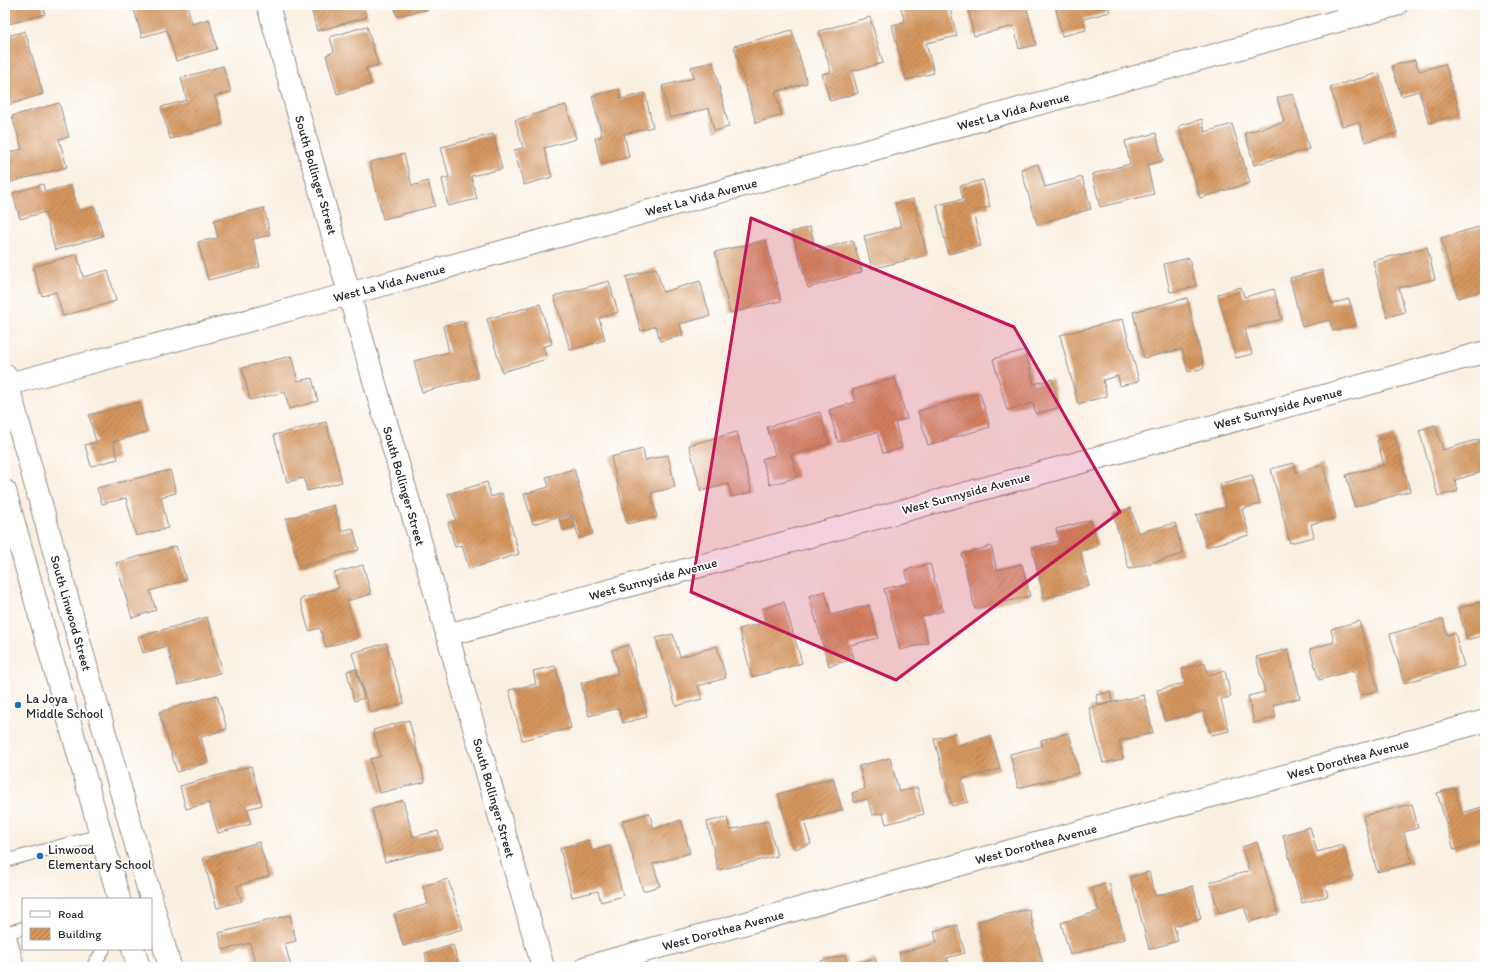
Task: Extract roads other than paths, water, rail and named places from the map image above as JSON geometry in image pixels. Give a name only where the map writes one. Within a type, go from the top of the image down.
[{"type":"street","name":"South Bollinger Street","points":[[268,5],[349,294],[543,967]]},
{"type":"street","name":"West La Vida Avenue","points":[[6,382],[349,294],[1396,5]]},
{"type":"street","name":"West Sunnyside Avenue","points":[[447,635],[1485,352]]},
{"type":"street","name":"South Linwood Street","points":[[6,382],[151,898]]},
{"type":"street","points":[[5,491],[119,898]]},
{"type":"street","name":"West Dorothea Avenue","points":[[586,967],[1485,721]]},
{"type":"street","points":[[100,834],[124,852],[139,898]]},
{"type":"street","name":"South Linwood Street","points":[[152,903],[170,967]]},
{"type":"street","points":[[152,945],[158,967]]},
{"type":"street","points":[[133,950],[139,967]]},
{"type":"lane","points":[[5,861],[100,834]]},
{"type":"lane","points":[[18,967],[7,932],[22,928]]},
{"type":"lane","points":[[94,967],[94,964],[103,950]]},
{"type":"place","name":"La Joya Middle School","points":[[18,705]]},
{"type":"place","name":"Linwood Elementary School","points":[[40,856]]}]
